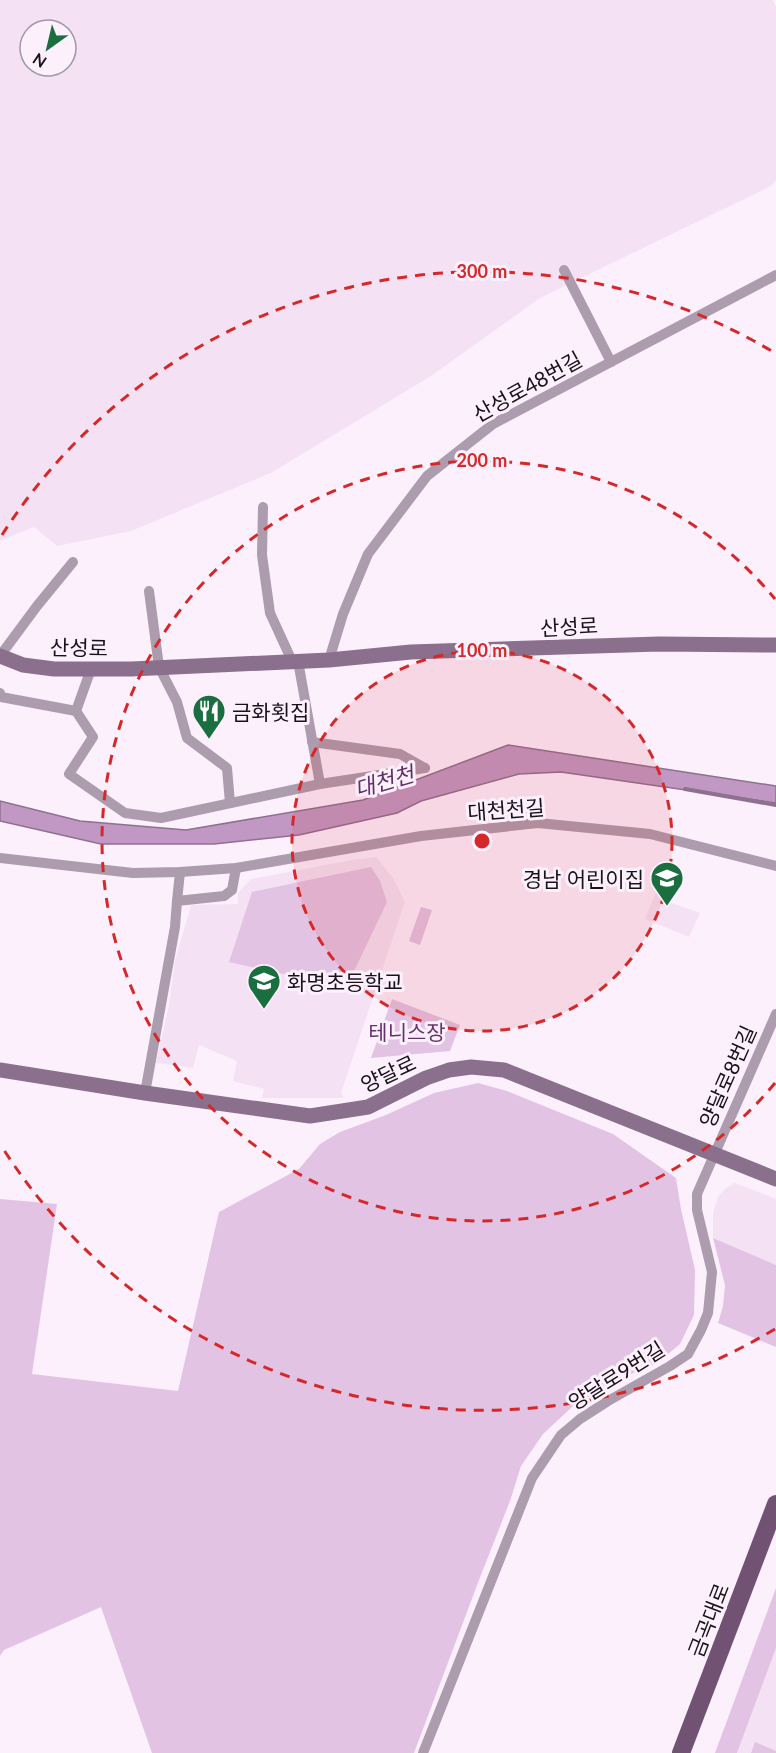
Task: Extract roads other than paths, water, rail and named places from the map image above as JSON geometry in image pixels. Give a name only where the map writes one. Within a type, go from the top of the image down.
[{"type":"main road","name":"산성로","points":[[0,656],[23,665],[54,669],[92,669],[328,660],[411,652],[659,644],[776,645]]},
{"type":"main road","name":"양달로","points":[[0,1070],[310,1116],[368,1107],[426,1078],[449,1070],[471,1067],[504,1070],[776,1179]]},
{"type":"main road","name":"금곡대로","points":[[681,1753],[770,1535],[776,1504]]},
{"type":"street","points":[[564,270],[611,362]]},
{"type":"street","name":"산성로48번길","points":[[328,660],[343,614],[368,554],[427,476],[493,424],[776,275]]},
{"type":"street","points":[[263,507],[262,555],[270,613],[295,661],[320,784]]},
{"type":"street","points":[[0,656],[73,562]]},
{"type":"street","points":[[149,591],[159,667],[177,702],[187,738],[227,768],[230,803]]},
{"type":"street","points":[[76,711],[92,669]]},
{"type":"street","points":[[0,698],[76,711],[93,737],[69,774],[125,813],[161,818],[320,784],[425,768],[400,754],[312,742]]},
{"type":"street","name":"대천천길","points":[[0,858],[133,873],[180,872],[237,868],[421,836],[538,823],[650,834],[776,866]]},
{"type":"street","points":[[177,901],[224,896],[232,890],[237,868]]},
{"type":"street","points":[[145,1093],[175,927],[180,872]]},
{"type":"street","name":"양달로8번길","points":[[715,1154],[773,1027],[776,1014]]},
{"type":"street","name":"양달로9번길","points":[[423,1753],[532,1478],[561,1435],[580,1419],[608,1401],[688,1354],[701,1330],[708,1313],[712,1272],[697,1210],[697,1194],[715,1154]]},
{"type":"waterway","name":"대천천","points":[[685,789],[776,805]]},
{"type":"place","name":"금화횟집","points":[[209,740]]},
{"type":"place","name":"경남 어린이집","points":[[667,907]]},
{"type":"place","name":"화명초등학교","points":[[264,1010]]},
{"type":"park label","name":"테니스장","points":[[407,1031]]}]
